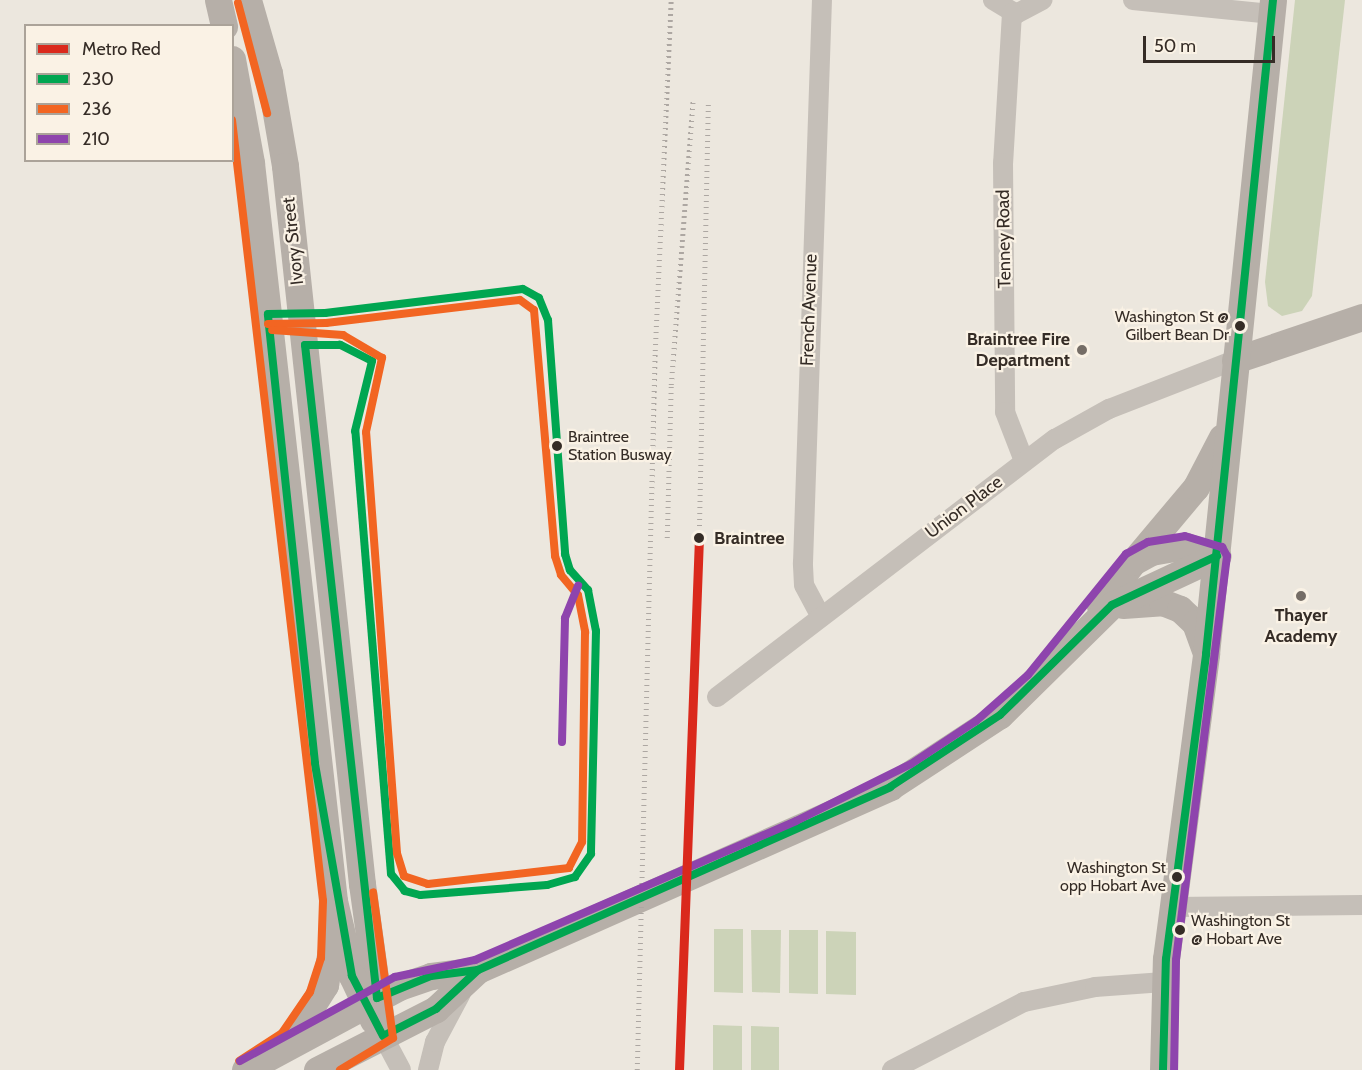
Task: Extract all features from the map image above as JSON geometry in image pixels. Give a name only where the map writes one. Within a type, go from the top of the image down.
[{"type":"main road","points":[[218,0],[224,24]]},
{"type":"main road","name":"Ivory Street","points":[[248,0],[269,73],[284,157],[356,829],[370,1002]]},
{"type":"main road","points":[[1163,1070],[1164,982],[1217,556],[1272,7]]},
{"type":"main road","name":"Ivory Street","points":[[234,71],[250,164],[305,665],[334,901],[383,1036]]},
{"type":"main road","points":[[1235,360],[1362,317]]},
{"type":"main road","points":[[1072,643],[1133,562],[1196,487],[1230,419]]},
{"type":"main road","points":[[1133,562],[1172,547],[1217,556]]},
{"type":"main road","points":[[317,1070],[436,1009],[472,977],[890,787],[982,729],[1123,597],[1217,556]]},
{"type":"main road","points":[[1072,643],[1115,608],[1162,602],[1195,623],[1206,654]]},
{"type":"main road","points":[[305,665],[310,642],[323,638],[356,829]]},
{"type":"main road","points":[[276,1052],[306,1020],[325,985],[334,901]]},
{"type":"main road","points":[[245,1070],[370,1002],[431,976],[472,977]]},
{"type":"street","name":"French Avenue","points":[[821,616],[804,585],[803,563],[822,0]]},
{"type":"street","points":[[993,0],[1012,13],[1030,10],[1042,0]]},
{"type":"street","points":[[1133,0],[1272,7]]},
{"type":"street","name":"Tenney Road","points":[[1012,13],[1003,163],[1005,412],[1024,461]]},
{"type":"street","name":"Union Place","points":[[717,697],[1024,461],[1089,419],[1235,360]]},
{"type":"street","points":[[1172,907],[1362,905]]},
{"type":"street","points":[[428,1070],[435,1042],[472,977]]},
{"type":"street","points":[[892,1070],[1032,1000],[1095,987],[1164,982]]},
{"type":"street","points":[[383,1036],[400,1070]]},
{"type":"green space","points":[[1295,0],[1345,0],[1312,296],[1302,311],[1282,316],[1268,306],[1265,282]]},
{"type":"green space","points":[[714,929],[743,929],[743,993],[714,992]]},
{"type":"green space","points":[[751,930],[781,930],[780,993],[752,992]]},
{"type":"green space","points":[[789,930],[818,930],[818,994],[789,993]]},
{"type":"green space","points":[[826,931],[856,932],[856,995],[826,994]]},
{"type":"green space","points":[[713,1025],[742,1026],[742,1070],[713,1070]]},
{"type":"green space","points":[[751,1026],[779,1027],[779,1070],[751,1070]]},
{"type":"railway","points":[[637,1070],[655,351],[671,0]]},
{"type":"railway","points":[[667,538],[671,385],[693,99]]},
{"type":"railway","points":[[699,538],[708,100]]},
{"type":"metro line","name":"Red","points":[[679,1070],[699,538]]},
{"type":"transit line","name":"230","points":[[1163,1070],[1166,959],[1206,654],[1273,0]]},
{"type":"transit line","name":"236","points":[[238,3],[267,113]]},
{"type":"transit line","name":"236","points":[[234,137],[323,901],[321,958],[310,992],[282,1033],[239,1061]]},
{"type":"transit line","name":"230","points":[[523,289],[539,298],[548,320],[565,554],[570,570],[588,590],[596,631],[591,854],[575,877],[547,885],[420,895],[405,891],[391,874],[355,431],[372,361],[340,345],[305,345],[377,998],[431,976],[478,970],[436,1009],[383,1036],[352,976],[315,763],[268,314],[325,313],[523,289]]},
{"type":"transit line","name":"236","points":[[268,324],[326,323],[520,300],[534,310],[555,556],[561,575],[578,595],[585,632],[582,842],[569,868],[428,884],[404,876],[397,853],[366,432],[382,358],[343,335],[272,330]]},
{"type":"transit line","name":"210","points":[[240,1061],[395,977],[475,960],[796,821],[911,764],[976,721],[1028,675],[1126,554],[1148,542],[1185,536],[1222,547],[1227,556],[1176,960],[1174,1070]]},
{"type":"transit line","name":"230","points":[[478,970],[890,787],[1000,715],[1112,605],[1217,556]]},
{"type":"transit line","name":"210","points":[[562,742],[565,618],[578,586]]},
{"type":"transit line","name":"236","points":[[340,1070],[393,1038],[373,892]]},
{"type":"place","name":"Washington St @ Gilbert Bean Dr","points":[[1240,326]]},
{"type":"place","name":"Braintree Fire Department","points":[[1082,350]]},
{"type":"place","name":"Braintree Station Busway","points":[[557,446]]},
{"type":"place","name":"Braintree","points":[[699,538]]},
{"type":"place","name":"Thayer Academy","points":[[1301,596]]},
{"type":"place","name":"Washington St opp Hobart Ave","points":[[1177,877]]},
{"type":"place","name":"Washington St @ Hobart Ave","points":[[1180,930]]}]
